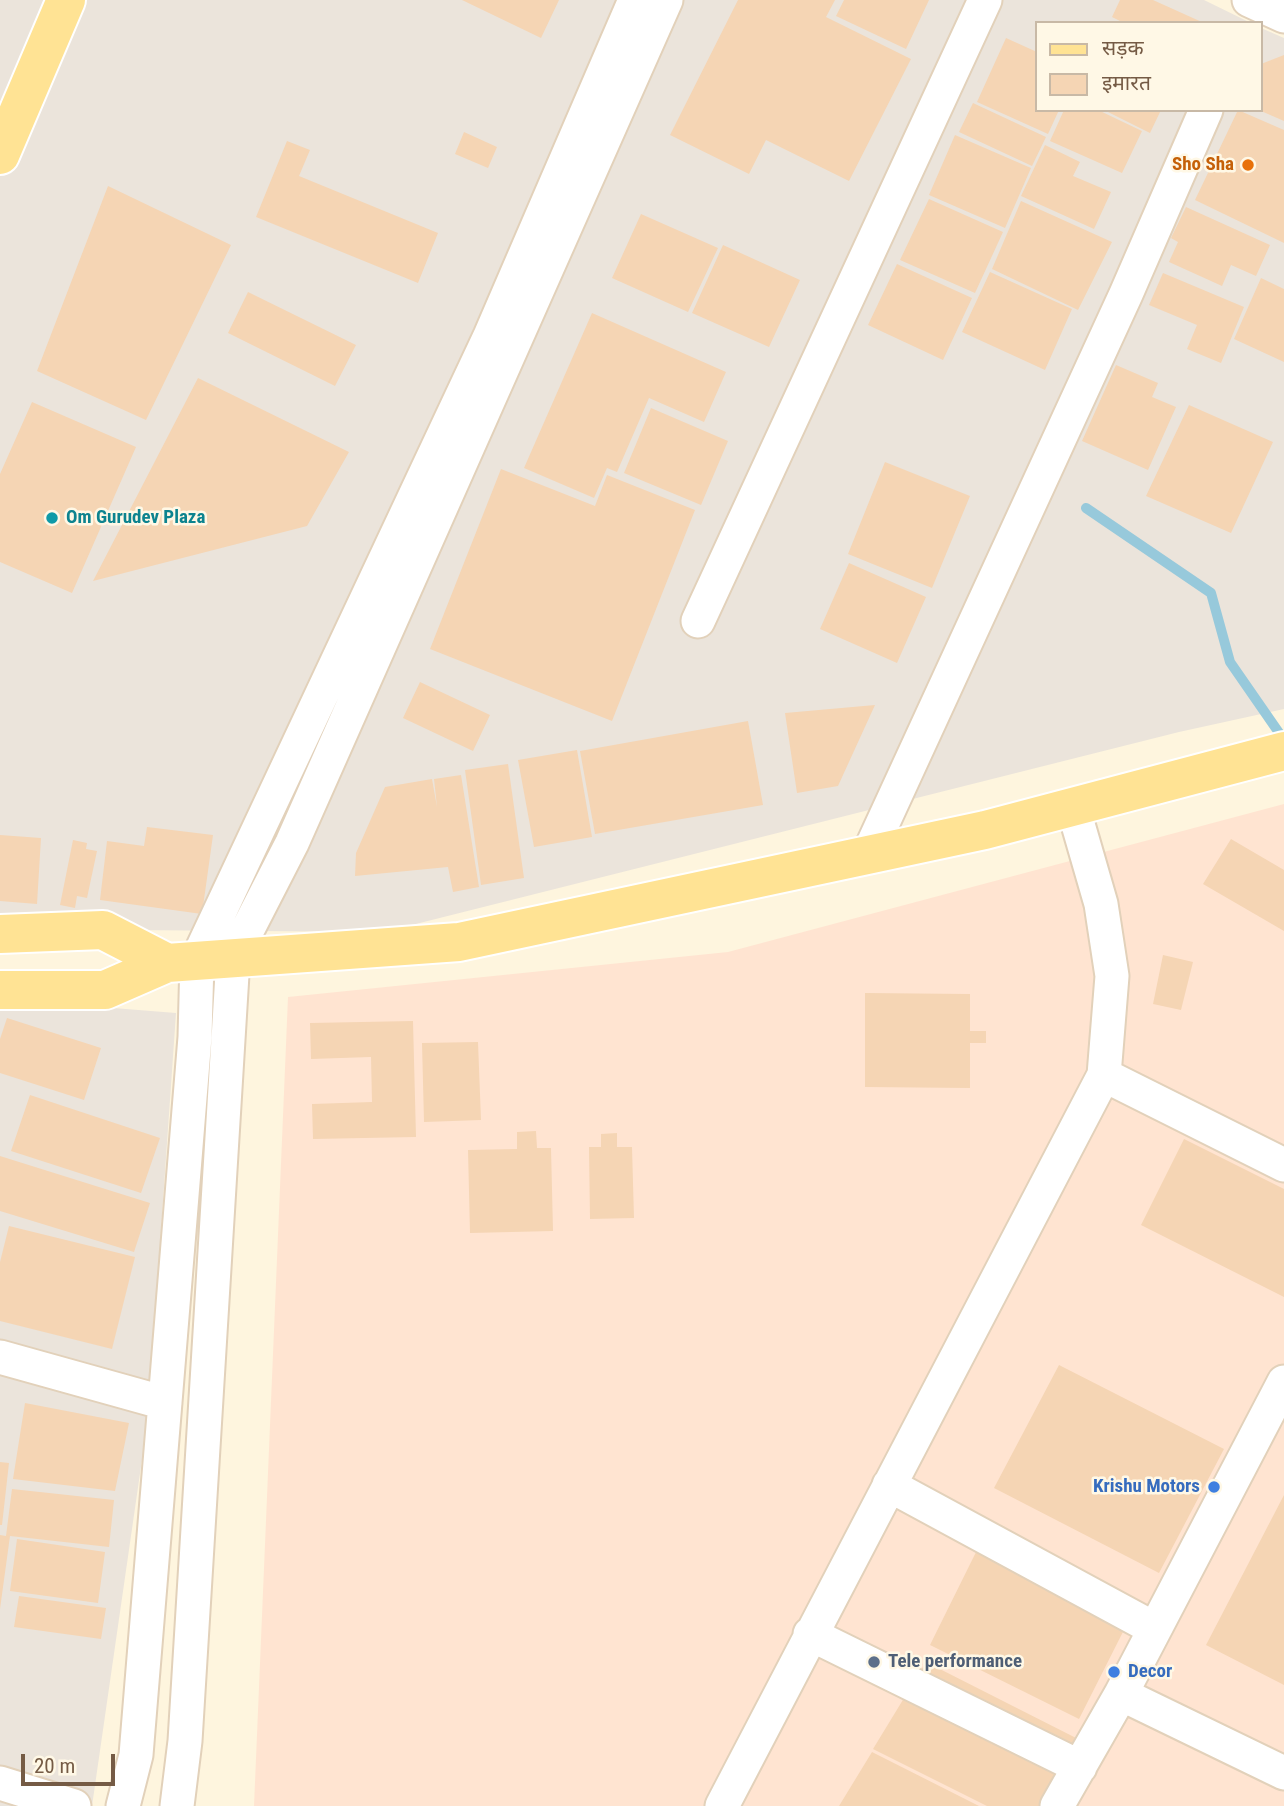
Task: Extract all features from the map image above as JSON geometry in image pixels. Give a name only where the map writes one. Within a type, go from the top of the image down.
[{"type":"main road","points":[[0,155],[66,0]]},
{"type":"main road","points":[[0,990],[104,990],[199,960],[459,942],[985,830],[1284,751]]},
{"type":"main road","points":[[0,934],[103,930],[199,960]]},
{"type":"street","points":[[123,1806],[136,1755],[199,960],[325,684],[490,336],[635,0]]},
{"type":"street","points":[[177,1806],[185,1741],[199,960],[292,843],[666,0]]},
{"type":"street","points":[[698,621],[985,0]]},
{"type":"street","points":[[1249,8],[1284,16]]},
{"type":"street","points":[[868,855],[1126,294],[1205,112]]},
{"type":"street","points":[[325,684],[356,699]]},
{"type":"street","points":[[722,1806],[1104,1075],[1112,976],[1101,904],[1073,807]]},
{"type":"street","points":[[1104,1075],[1284,1165]]},
{"type":"street","points":[[0,1357],[165,1403]]},
{"type":"street","points":[[1057,1806],[1156,1629],[1284,1382]]},
{"type":"street","points":[[889,1485],[1156,1629]]},
{"type":"street","points":[[810,1634],[1080,1767]]},
{"type":"street","points":[[1121,1694],[1284,1773]]},
{"type":"street","points":[[0,1783],[74,1806]]},
{"type":"shaded area","points":[[0,0],[1204,0],[1247,21],[1036,21],[1036,112],[1263,112],[1263,29],[1284,38],[1284,709],[1179,732],[384,932],[0,929]]},
{"type":"shaded area","points":[[1284,804],[1284,1806],[254,1806],[288,997],[728,952]]},
{"type":"shaded area","points":[[0,999],[176,1013],[148,1418],[92,1806],[0,1806]]},
{"type":"building","points":[[462,0],[559,0],[541,38]]},
{"type":"building","points":[[738,0],[835,0],[826,17],[911,59],[849,181],[766,140],[749,174],[670,135]]},
{"type":"building","points":[[844,0],[929,0],[906,49],[836,16]]},
{"type":"building","points":[[1120,0],[1153,0],[1200,21],[1120,21],[1112,17]]},
{"type":"building","points":[[1006,38],[1036,52],[1036,112],[1058,112],[1048,134],[977,102]]},
{"type":"building","points":[[1284,55],[1284,121],[1263,112],[1263,63]]},
{"type":"building","points":[[973,103],[1046,137],[1032,166],[959,132]]},
{"type":"building","points":[[1063,112],[1102,112],[1142,131],[1122,173],[1050,141]]},
{"type":"building","points":[[1108,112],[1160,112],[1150,133]]},
{"type":"building","name":"Sho Sha","points":[[1237,112],[1284,130],[1284,243],[1195,200]]},
{"type":"building","points":[[464,132],[497,147],[488,168],[455,154]]},
{"type":"building","points":[[955,135],[1031,168],[1005,228],[929,195]]},
{"type":"building","points":[[287,141],[310,150],[299,176],[438,233],[418,283],[256,217]]},
{"type":"building","points":[[1045,145],[1080,162],[1073,176],[1111,192],[1094,229],[1021,196]]},
{"type":"building","points":[[108,186],[231,245],[146,420],[37,371]]},
{"type":"building","points":[[929,199],[1003,232],[975,293],[900,260]]},
{"type":"building","points":[[1021,201],[1112,242],[1078,310],[992,269]]},
{"type":"building","points":[[1186,207],[1270,245],[1256,276],[1231,265],[1222,286],[1169,262],[1178,242],[1171,238]]},
{"type":"building","points":[[641,214],[718,248],[688,312],[612,278]]},
{"type":"building","points":[[723,245],[800,280],[769,347],[692,313]]},
{"type":"building","points":[[897,264],[972,298],[943,360],[868,325]]},
{"type":"building","points":[[990,272],[1072,309],[1045,370],[962,332]]},
{"type":"building","points":[[1163,273],[1244,307],[1221,363],[1187,349],[1197,325],[1149,305]]},
{"type":"building","points":[[1261,278],[1284,289],[1284,362],[1234,339]]},
{"type":"building","points":[[248,292],[356,345],[335,386],[228,333]]},
{"type":"building","points":[[592,313],[726,372],[704,422],[649,398],[617,472],[607,468],[594,498],[524,468]]},
{"type":"building","points":[[1116,365],[1158,383],[1152,397],[1176,407],[1148,470],[1082,441]]},
{"type":"building","points":[[198,378],[349,452],[307,526],[93,581]]},
{"type":"building","name":"Om Gurudev Plaza","points":[[32,402],[136,447],[72,593],[0,562],[0,474]]},
{"type":"building","points":[[1189,405],[1273,442],[1231,533],[1146,496]]},
{"type":"building","points":[[651,408],[728,441],[701,505],[624,473]]},
{"type":"building","points":[[885,462],[970,496],[932,588],[848,554]]},
{"type":"building","points":[[501,469],[595,506],[607,475],[695,510],[612,721],[430,649]]},
{"type":"building","points":[[849,563],[926,597],[897,663],[820,629]]},
{"type":"building","points":[[420,682],[490,715],[473,751],[403,718]]},
{"type":"building","points":[[875,705],[838,786],[797,793],[785,713]]},
{"type":"building","points":[[748,721],[763,805],[595,834],[580,751]]},
{"type":"building","points":[[577,750],[592,837],[534,847],[518,760]]},
{"type":"building","points":[[508,764],[524,878],[481,885],[465,770]]},
{"type":"building","points":[[461,775],[479,887],[453,892],[448,867],[355,876],[356,853],[385,787],[432,779],[437,807],[434,779]]},
{"type":"building","points":[[147,827],[213,835],[202,914],[100,900],[107,841],[144,846]]},
{"type":"building","points":[[0,835],[41,838],[37,904],[0,901]]},
{"type":"building","points":[[1231,839],[1284,870],[1284,931],[1203,884]]},
{"type":"building","points":[[73,840],[87,843],[86,849],[97,851],[87,898],[77,896],[75,908],[60,905]]},
{"type":"building","points":[[1163,955],[1193,962],[1181,1010],[1153,1004]]},
{"type":"building","points":[[865,993],[970,994],[970,1031],[986,1031],[986,1043],[970,1043],[970,1088],[865,1087]]},
{"type":"building","points":[[7,1018],[101,1048],[84,1100],[0,1073],[0,1039]]},
{"type":"building","points":[[413,1021],[416,1137],[313,1139],[312,1104],[372,1102],[371,1057],[311,1059],[310,1023]]},
{"type":"building","points":[[478,1042],[481,1120],[424,1122],[422,1043]]},
{"type":"building","points":[[30,1095],[160,1138],[141,1193],[11,1151]]},
{"type":"building","points":[[536,1131],[537,1148],[551,1148],[553,1231],[470,1233],[468,1150],[517,1149],[517,1132]]},
{"type":"building","points":[[617,1133],[617,1147],[632,1147],[634,1218],[590,1219],[589,1147],[601,1147],[601,1134]]},
{"type":"building","points":[[1184,1139],[1284,1189],[1284,1297],[1141,1225]]},
{"type":"building","points":[[0,1156],[150,1203],[134,1252],[0,1211]]},
{"type":"building","points":[[9,1226],[135,1257],[112,1349],[0,1321],[0,1262]]},
{"type":"building","points":[[1059,1365],[1224,1449],[1159,1573],[994,1488]]},
{"type":"building","points":[[25,1403],[129,1423],[115,1491],[13,1479]]},
{"type":"building","points":[[0,1462],[9,1463],[2,1525],[0,1525]]},
{"type":"building","points":[[12,1489],[114,1500],[109,1547],[10,1536],[0,1609],[0,1535],[6,1536]]},
{"type":"building","points":[[1284,1495],[1284,1685],[1206,1645]]},
{"type":"building","points":[[17,1539],[105,1552],[98,1603],[10,1591]]},
{"type":"building","points":[[982,1540],[1132,1614],[1079,1719],[930,1645]]},
{"type":"building","points":[[19,1596],[106,1608],[101,1639],[14,1627]]},
{"type":"building","points":[[926,1662],[1080,1740],[1044,1806],[987,1806],[873,1749]]},
{"type":"building","points":[[872,1752],[979,1806],[839,1806]]},
{"type":"waterway","points":[[1086,508],[1211,593],[1230,662],[1284,740]]},
{"type":"place","name":"Sho Sha","points":[[1248,165]]},
{"type":"place","name":"Om Gurudev Plaza","points":[[52,518]]},
{"type":"place","name":"Krishu Motors","points":[[1214,1487]]},
{"type":"place","name":"Tele performance","points":[[874,1662]]},
{"type":"place","name":"Decor","points":[[1114,1672]]}]
